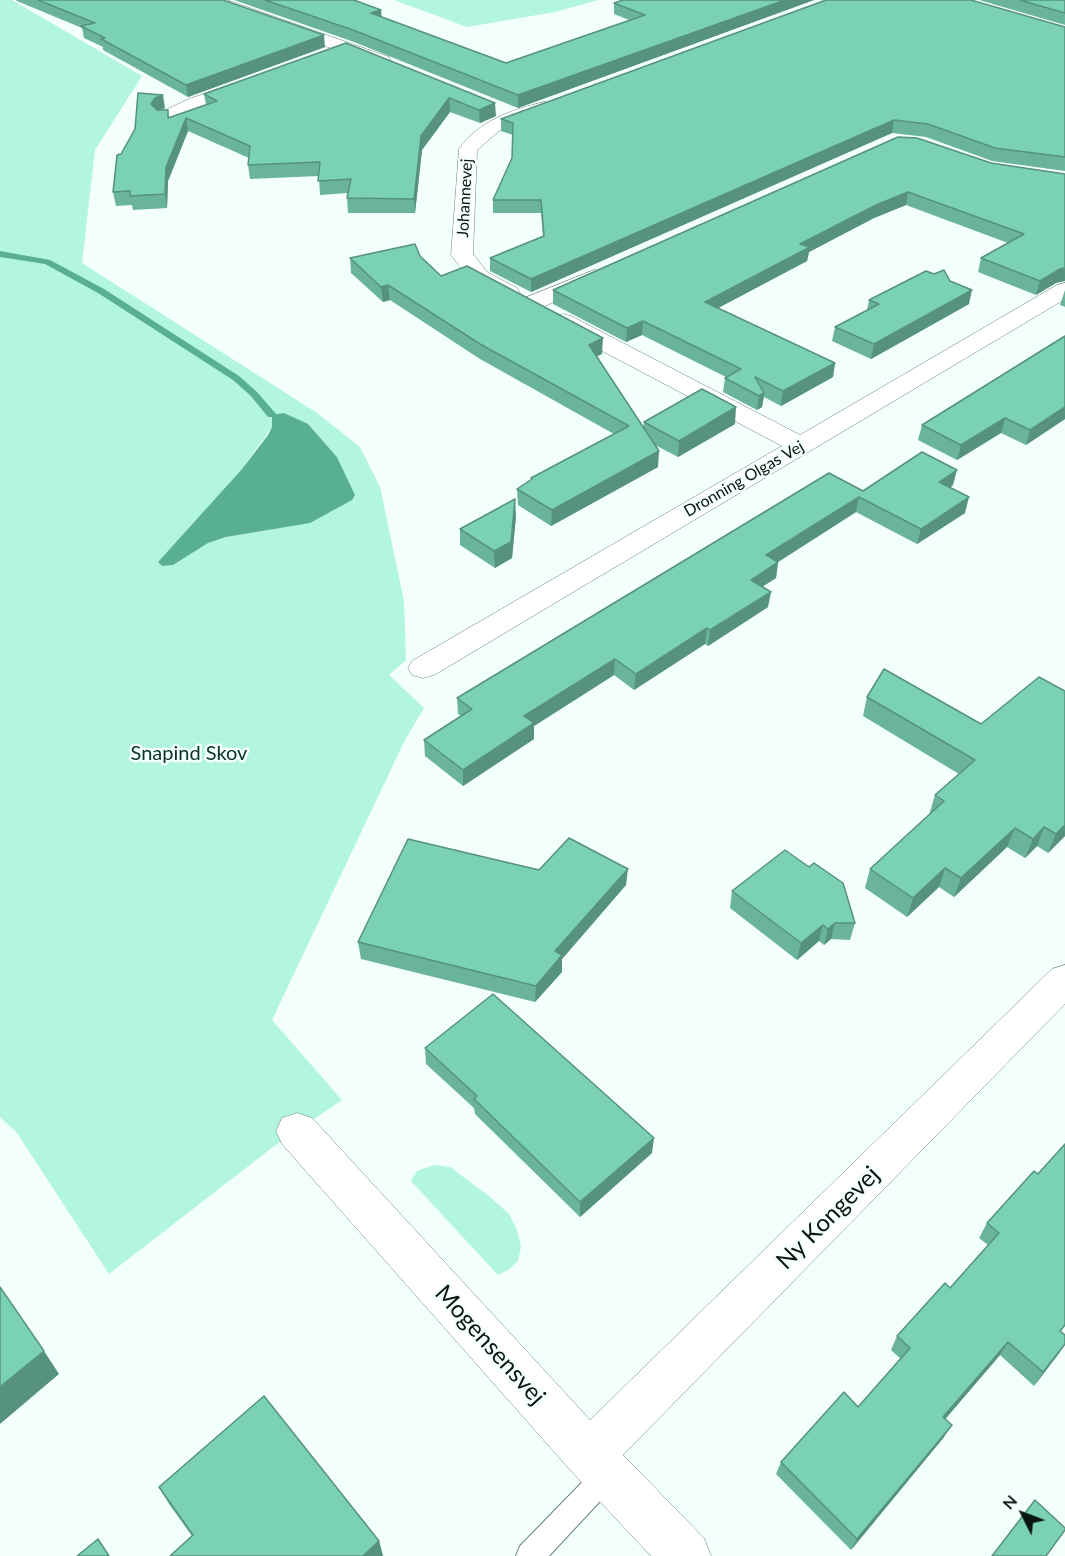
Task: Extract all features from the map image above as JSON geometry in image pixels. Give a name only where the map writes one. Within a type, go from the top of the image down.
[{"type":"street","points":[[213,0],[400,68]]},
{"type":"street","points":[[315,58],[347,47]]},
{"type":"street","points":[[165,117],[195,103],[260,79]]},
{"type":"street","name":"Johannevej","points":[[562,100],[491,126],[477,136],[468,149],[462,255],[479,278],[800,446]]},
{"type":"street","points":[[495,107],[518,116]]},
{"type":"street","points":[[530,304],[609,269]]},
{"type":"street","name":"Dronning Olgas Vej","points":[[423,668],[1065,290]]},
{"type":"street","name":"Ny Kongevej","points":[[599,1464],[1065,980]]},
{"type":"street","name":"Mogensensvej","points":[[297,1131],[599,1464],[686,1556]]},
{"type":"lane","points":[[530,1556],[599,1464]]},
{"type":"green space","name":"Snapind Skov","points":[[0,0],[12,0],[142,76],[95,150],[82,263],[317,413],[360,447],[380,487],[404,601],[406,660],[389,675],[424,708],[404,742],[272,1020],[342,1100],[273,1147],[109,1274],[17,1133],[0,1117]],"holes":[[[308,424],[337,457],[355,495],[269,530],[226,537],[208,543],[173,565],[162,566],[158,562],[242,469],[272,427]]]},
{"type":"green space","points":[[394,0],[598,0],[555,12],[467,27]]},
{"type":"green space","points":[[434,1165],[450,1167],[509,1214],[517,1230],[521,1247],[518,1261],[508,1270],[498,1275],[411,1181],[417,1171]]},
{"type":"shaded area","points":[[284,413],[308,424],[337,457],[355,495],[352,500],[310,523],[226,537],[208,543],[173,565],[162,566],[158,562],[242,469],[268,435],[272,427],[272,415]]},
{"type":"building","points":[[38,0],[223,0],[324,35],[186,85],[81,26],[95,23]]},
{"type":"building","points":[[265,0],[354,0],[381,10],[371,13],[506,63],[645,15],[614,3],[623,0],[785,0],[518,95],[353,30]]},
{"type":"building","points":[[826,0],[971,0],[1065,27],[1065,157],[995,148],[928,124],[894,120],[531,279],[490,258],[544,236],[541,200],[493,200],[512,158],[513,123],[501,119]]},
{"type":"building","points":[[1020,0],[1065,0],[1065,13]]},
{"type":"building","points":[[346,43],[495,103],[479,110],[449,98],[421,136],[414,199],[347,198],[351,179],[318,181],[320,162],[248,165],[250,146],[186,118],[166,167],[165,194],[130,196],[130,191],[113,192],[117,155],[121,154],[135,129],[138,93],[163,95],[155,98],[151,104],[157,110],[168,110],[168,118],[217,101],[204,94]]},
{"type":"building","points":[[898,137],[917,138],[991,163],[1065,174],[1065,268],[1040,281],[981,258],[1024,234],[908,192],[876,205],[800,244],[810,247],[705,302],[835,363],[783,391],[755,377],[764,393],[759,396],[725,378],[741,369],[643,321],[627,328],[553,290]]},
{"type":"building","points":[[415,244],[420,256],[441,276],[467,266],[603,338],[589,345],[659,451],[552,510],[517,489],[531,478],[629,426],[480,344],[388,285],[381,287],[350,258]]},
{"type":"building","points":[[944,270],[950,281],[972,290],[874,344],[835,327],[879,304],[869,300],[926,271],[934,274]]},
{"type":"building","points":[[1065,336],[1065,407],[1030,430],[1005,418],[961,445],[922,425]]},
{"type":"building","points":[[702,389],[736,407],[679,441],[644,422]]},
{"type":"building","points":[[922,452],[957,470],[939,482],[969,497],[921,529],[859,497],[766,555],[778,562],[751,580],[771,592],[710,630],[707,628],[636,674],[615,659],[524,716],[534,723],[463,770],[424,740],[472,709],[457,698],[829,473],[863,491]]},
{"type":"building","points":[[515,499],[511,542],[494,551],[460,529]]},
{"type":"building","points":[[884,669],[981,724],[1039,677],[1065,691],[1065,825],[1056,834],[1044,827],[1033,839],[1015,828],[961,878],[945,868],[913,898],[870,869],[944,801],[935,795],[975,760],[867,697]]},
{"type":"building","points":[[569,838],[628,869],[555,951],[562,955],[536,986],[358,942],[408,839],[539,870]]},
{"type":"building","points":[[785,850],[809,867],[814,863],[843,883],[855,923],[835,923],[828,929],[823,925],[801,943],[732,891]]},
{"type":"building","points":[[493,994],[654,1138],[580,1202],[474,1099],[477,1096],[425,1048]]},
{"type":"building","points":[[1065,1144],[1065,1325],[1060,1331],[1065,1335],[1065,1344],[1043,1372],[1008,1342],[943,1417],[952,1425],[857,1539],[781,1462],[844,1392],[858,1407],[910,1348],[897,1336],[945,1283],[950,1288],[999,1233],[987,1223],[1034,1171],[1038,1174]]},
{"type":"building","points":[[0,1287],[44,1351],[0,1387]]},
{"type":"building","points":[[264,1396],[379,1541],[363,1556],[170,1556],[193,1535],[159,1487]]},
{"type":"building","points":[[1035,1500],[1065,1528],[1046,1556],[992,1556]]},
{"type":"building","points":[[98,1539],[109,1556],[77,1556]]},
{"type":"waterway","points":[[0,254],[47,262],[101,291],[236,378],[272,415]]}]
